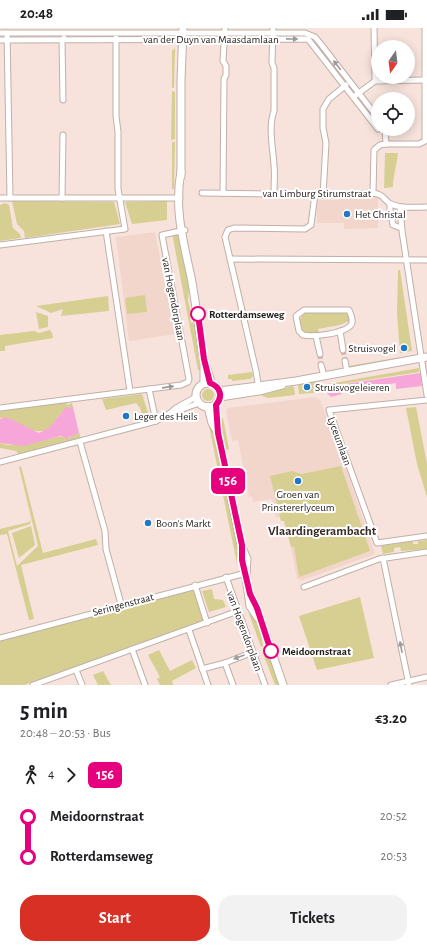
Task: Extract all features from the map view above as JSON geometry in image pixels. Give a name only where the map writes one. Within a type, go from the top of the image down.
[{"type":"street","points":[[374,28],[374,40]]},
{"type":"street","points":[[373,193],[374,150],[380,145],[419,144],[426,140],[424,80],[425,28]]},
{"type":"street","points":[[41,30],[41,40]]},
{"type":"street","name":"van der Duyn van Maasdamlaan","points":[[0,33],[41,30],[65,33],[86,31],[116,33],[132,30],[180,33],[224,39],[272,39],[310,34]]},
{"type":"street","points":[[132,30],[132,40]]},
{"type":"street","points":[[223,193],[224,79],[226,71],[224,60],[225,30]]},
{"type":"street","name":"van der Duyn van Maasdamlaan","points":[[0,40],[132,40],[180,33],[225,30],[273,30],[310,34]]},
{"type":"street","points":[[273,30],[272,63],[274,68],[274,110],[272,116],[272,157],[274,163],[274,194]]},
{"type":"street","points":[[86,31],[86,40]]},
{"type":"street","points":[[7,33],[10,198]]},
{"type":"street","points":[[63,100],[62,40],[65,33]]},
{"type":"street","points":[[0,245],[124,229],[119,197],[118,132],[116,116],[116,33]]},
{"type":"street","name":"van Hogendorplaan","points":[[180,33],[181,172],[178,189],[180,198],[178,215],[183,230],[207,383]]},
{"type":"street","points":[[310,34],[320,43],[371,109]]},
{"type":"street","points":[[310,34],[345,86],[371,120]]},
{"type":"street","points":[[415,80],[424,80]]},
{"type":"street","points":[[323,195],[326,143],[323,128],[323,109],[329,99],[350,82]]},
{"type":"street","points":[[354,97],[371,84]]},
{"type":"street","points":[[62,198],[63,135]]},
{"type":"street","points":[[386,136],[386,144]]},
{"type":"street","name":"van Limburg Stirumstraat","points":[[202,193],[323,195],[373,193],[380,194],[390,204],[400,207],[427,207]]},
{"type":"street","points":[[259,388],[225,237],[228,230],[234,228],[305,229],[311,225],[315,194]]},
{"type":"street","points":[[0,198],[180,198]]},
{"type":"street","points":[[390,204],[393,225],[401,228]]},
{"type":"street","points":[[400,207],[401,228],[406,260],[424,357],[427,395]]},
{"type":"street","name":"van Hogendorplaan","points":[[148,389],[181,385],[188,382],[189,378],[162,234],[183,230]]},
{"type":"street","points":[[106,231],[130,391]]},
{"type":"street","points":[[230,259],[427,260]]},
{"type":"street","points":[[304,310],[349,310],[352,316],[352,324],[340,331],[316,336],[303,335],[299,331],[296,316],[304,310]]},
{"type":"street","points":[[340,331],[343,348]]},
{"type":"street","points":[[316,336],[318,352]]},
{"type":"street","points":[[0,462],[156,421],[169,414],[176,408],[198,400],[212,406],[220,394],[424,357]]},
{"type":"street","points":[[345,361],[347,372]]},
{"type":"street","points":[[321,365],[324,376]]},
{"type":"street","points":[[198,400],[197,390],[207,383],[215,385],[220,394]]},
{"type":"street","points":[[0,408],[148,389],[156,421]]},
{"type":"street","name":"Lyceumlaan","points":[[427,400],[329,410],[378,543],[427,536]]},
{"type":"street","name":"van Hogendorplaan","points":[[212,406],[242,545],[242,560],[250,594],[250,606],[260,622],[283,685]]},
{"type":"street","points":[[80,442],[105,531],[106,549],[121,604]]},
{"type":"street","points":[[304,587],[383,558],[427,552]]},
{"type":"street","points":[[383,558],[408,683]]},
{"type":"street","name":"Seringenstraat","points":[[0,638],[121,604],[246,573]]},
{"type":"street","name":"van Hogendorplaan","points":[[226,577],[265,685]]},
{"type":"street","points":[[195,585],[207,623]]},
{"type":"street","points":[[33,685],[189,630],[238,611]]},
{"type":"street","points":[[189,630],[208,685]]},
{"type":"street","points":[[132,649],[145,685]]},
{"type":"street","points":[[202,669],[225,663],[253,652]]},
{"type":"street","points":[[225,663],[233,685]]},
{"type":"street","points":[[76,670],[82,685]]},
{"type":"street","points":[[391,685],[408,683],[427,677]]},
{"type":"shaded area","points":[[175,48],[174,87],[172,88],[172,51]]},
{"type":"shaded area","points":[[172,91],[175,92],[175,139],[171,140]]},
{"type":"shaded area","points":[[172,142],[175,142],[174,189],[172,189]]},
{"type":"shaded area","points":[[385,153],[398,153],[393,187],[384,188]]},
{"type":"shaded area","name":"Het Christal","points":[[347,196],[378,196],[378,228],[344,229],[344,223],[317,223],[317,200],[338,200]]},
{"type":"shaded area","points":[[12,201],[114,202],[120,224],[25,238],[24,231],[17,224]]},
{"type":"shaded area","points":[[167,201],[167,220],[132,224],[125,202]]},
{"type":"shaded area","points":[[5,203],[9,205],[13,228],[20,234],[21,238],[0,241],[0,205]]},
{"type":"shaded area","points":[[155,232],[175,334],[129,341],[116,237]]},
{"type":"shaded area","points":[[172,233],[179,235],[189,288],[188,301],[192,317],[190,317],[191,323],[193,322],[195,328],[200,370],[198,370]]},
{"type":"shaded area","points":[[398,270],[400,270],[412,351],[400,353],[397,313]]},
{"type":"shaded area","points":[[145,295],[147,312],[127,314],[125,298]]},
{"type":"shaded area","points":[[108,296],[109,311],[61,316],[63,309],[51,313],[36,306]]},
{"type":"shaded area","points":[[312,310],[344,312],[348,314],[349,321],[340,325],[318,329],[319,334],[307,334],[302,331],[299,321],[304,313]]},
{"type":"shaded area","points":[[36,312],[48,316],[48,327],[39,329]]},
{"type":"shaded area","points":[[50,330],[53,338],[5,346],[5,351],[0,351],[0,335],[34,331],[39,333]]},
{"type":"shaded area","points":[[408,356],[349,368],[348,366]]},
{"type":"shaded area","points":[[419,368],[419,372],[328,386],[328,384]]},
{"type":"shaded area","points":[[252,372],[253,376],[250,379],[232,381],[232,379],[228,379],[228,375]]},
{"type":"shaded area","points":[[427,372],[427,382],[421,382],[422,386],[396,389],[396,383],[382,385],[381,391],[359,392],[358,389],[341,391],[342,394],[331,397],[326,392],[331,386]]},
{"type":"shaded area","points":[[320,381],[314,393],[299,394],[298,386],[300,384]]},
{"type":"shaded area","points":[[292,386],[294,387],[295,395],[268,398],[260,395]]},
{"type":"shaded area","points":[[210,389],[213,390],[213,400],[206,401],[203,400],[202,393],[203,390]]},
{"type":"shaded area","points":[[142,394],[150,419],[141,422],[143,418],[140,408],[136,403],[106,410],[102,399]]},
{"type":"shaded area","name":"Groen van Prinstererlyceum","points":[[315,397],[320,400],[345,465],[375,554],[301,581],[300,579],[297,579],[288,531],[284,521],[281,521],[280,517],[276,518],[271,499],[253,502],[252,496],[249,497],[238,440],[232,441],[226,411],[228,408]]},
{"type":"shaded area","points":[[66,402],[67,405],[72,403],[73,407],[65,410],[48,429],[43,431],[35,431],[23,427],[10,422],[3,417],[0,419],[0,410]]},
{"type":"shaded area","points":[[67,406],[68,408],[73,407],[79,433],[69,437],[69,439],[61,436],[23,446],[0,443],[0,419],[2,419],[2,417],[11,419],[39,433],[49,428]]},
{"type":"shaded area","points":[[416,407],[427,464],[427,497],[417,464],[406,408]]},
{"type":"shaded area","points":[[220,418],[223,418],[229,449],[226,450]]},
{"type":"shaded area","points":[[208,421],[210,421],[231,508],[239,557],[237,558],[237,564]]},
{"type":"shaded area","points":[[79,433],[81,438],[18,454],[16,451],[0,448],[0,443],[19,445],[57,437],[69,438],[73,434]]},
{"type":"shaded area","points":[[21,466],[43,553],[96,539],[98,545],[21,565],[34,619],[29,620],[7,534],[0,535],[0,529],[29,522],[31,519],[30,524],[8,531],[17,566],[38,546],[19,467]]},
{"type":"shaded area","points":[[341,466],[370,551],[299,577],[294,547],[291,547],[284,521],[281,521],[270,476],[292,471],[301,474]]},
{"type":"shaded area","points":[[31,526],[35,545],[19,558],[12,533]]},
{"type":"shaded area","points":[[427,540],[427,549],[401,551],[400,547],[394,548],[394,552],[383,554],[381,546],[413,541],[413,544],[418,544],[418,541]]},
{"type":"shaded area","points":[[194,589],[203,619],[201,622],[24,685],[0,685],[0,640]]},
{"type":"shaded area","points":[[212,589],[214,599],[223,600],[226,607],[209,612],[202,591]]},
{"type":"shaded area","points":[[360,597],[374,658],[317,670],[299,616]]},
{"type":"shaded area","points":[[252,613],[261,632],[263,646],[261,647],[249,614]]},
{"type":"shaded area","points":[[159,650],[170,671],[192,660],[196,668],[172,681],[173,685],[160,685],[157,679],[160,677],[148,655]]},
{"type":"shaded area","points":[[266,655],[272,663],[280,685],[275,685],[264,656]]},
{"type":"shaded area","points":[[103,671],[111,685],[98,685],[93,675]]},
{"type":"tunnel","points":[[343,350],[345,361]]},
{"type":"tunnel","points":[[320,354],[321,365]]},
{"type":"bus line","name":"156","points":[[198,314],[204,359],[209,371],[210,383],[218,388],[220,393],[220,399],[216,405],[218,433],[242,545],[242,560],[250,594],[256,604],[260,622],[271,651]]},
{"type":"place","name":"Het Christal","points":[[347,214]]},
{"type":"place","name":"Rotterdamseweg","points":[[198,314]]},
{"type":"place","name":"Struisvogel","points":[[404,348]]},
{"type":"place","name":"Struisvogeleieren","points":[[307,387]]},
{"type":"place","name":"Leger des Heils","points":[[126,416]]},
{"type":"place","name":"Groen van Prinstererlyceum","points":[[298,481]]},
{"type":"place","name":"Boon's Markt","points":[[148,523]]},
{"type":"place","name":"Meidoornstraat","points":[[271,651]]},
{"type":"district","name":"Vlaardingerambacht","points":[[322,530]]}]
